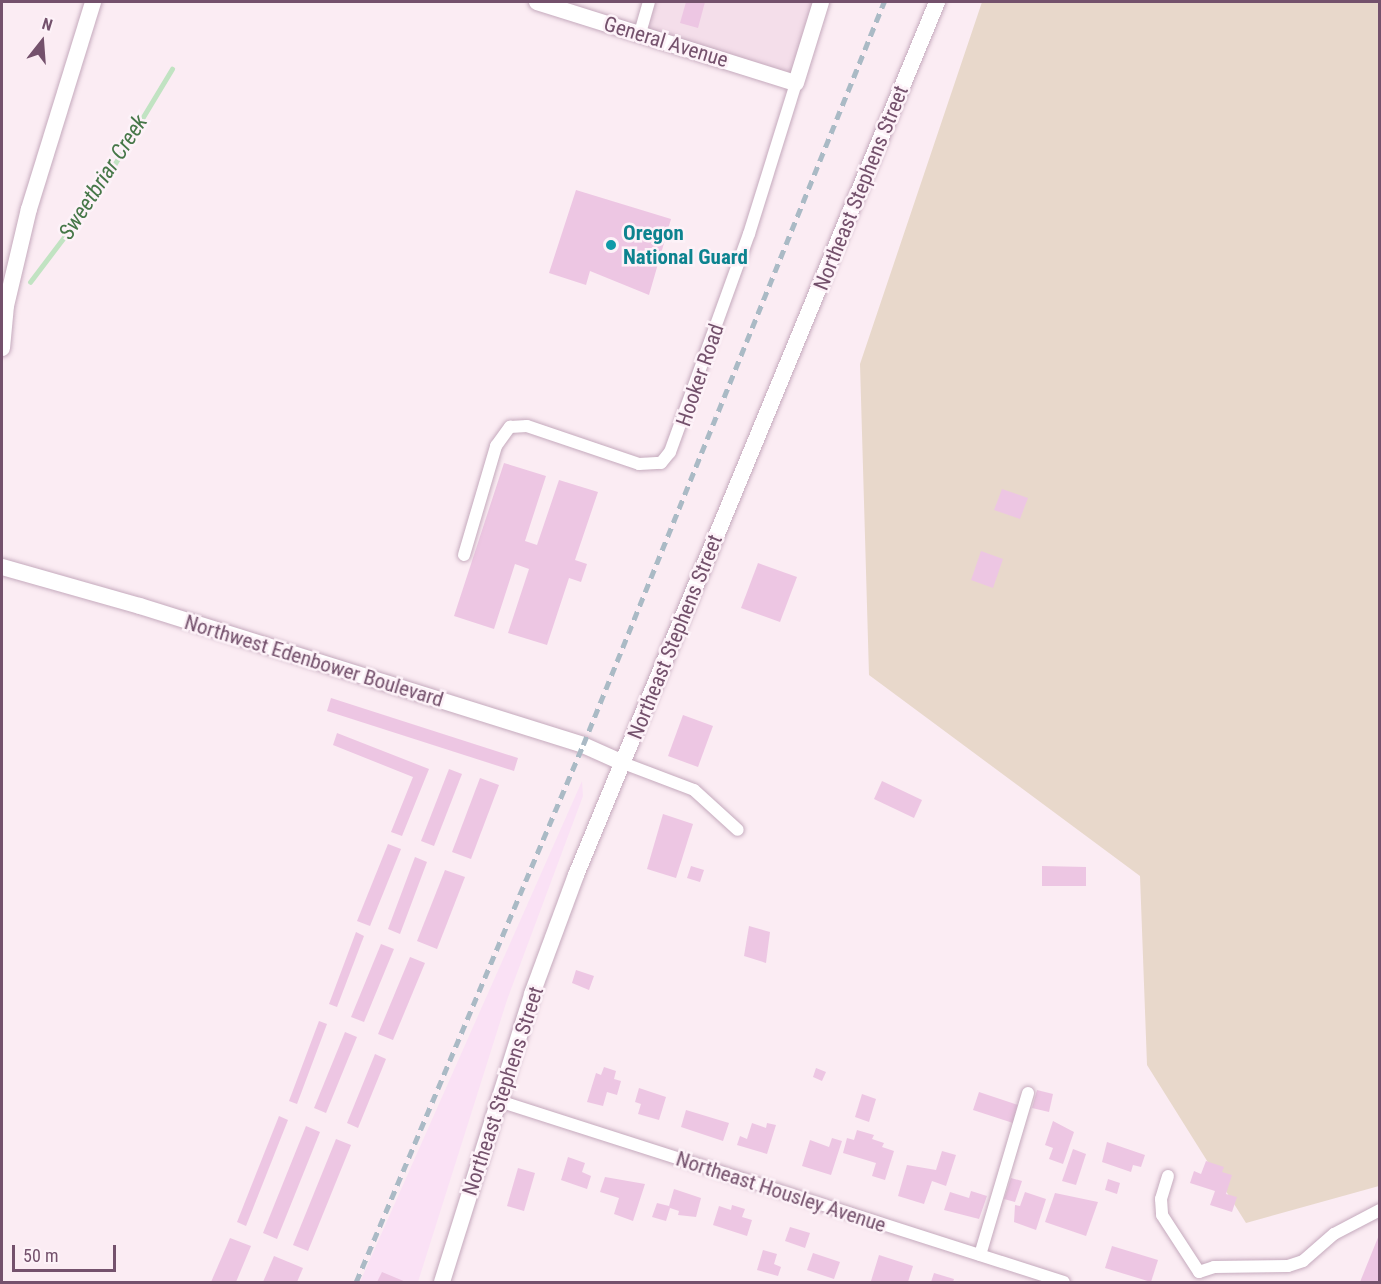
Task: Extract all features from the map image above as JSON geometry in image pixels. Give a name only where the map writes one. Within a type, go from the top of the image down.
[{"type":"main road","points":[[2,348],[6,306],[29,209],[93,2]]},
{"type":"main road","name":"General Avenue","points":[[537,2],[796,83]]},
{"type":"main road","name":"Hooker Road","points":[[796,83],[821,2]]},
{"type":"main road","name":"Northeast Stephens Street","points":[[442,1282],[499,1101],[576,875],[937,2]]},
{"type":"main road","name":"Northwest Edenbower Boulevard","points":[[2,567],[140,606],[583,745],[623,763]]},
{"type":"street","points":[[640,33],[649,2]]},
{"type":"street","name":"Hooker Road","points":[[464,555],[496,446],[510,427],[527,426],[639,464],[661,462],[670,452],[749,234],[796,83]]},
{"type":"street","points":[[623,763],[694,790],[738,830]]},
{"type":"street","points":[[980,1256],[1028,1093]]},
{"type":"street","name":"Northeast Housley Avenue","points":[[499,1101],[1064,1282]]},
{"type":"street","points":[[1168,1176],[1161,1199],[1162,1215],[1197,1277],[1214,1267],[1287,1266],[1304,1261],[1334,1234],[1380,1210]]},
{"type":"shaded area","points":[[650,2],[822,2],[796,83],[640,33]]},
{"type":"shaded area","points":[[982,2],[1379,2],[1379,1186],[1246,1223],[1147,1065],[1140,876],[869,675],[860,364]]},
{"type":"shaded area","points":[[582,781],[583,796],[507,1000],[418,1282],[360,1282]]},
{"type":"building","points":[[686,2],[705,2],[698,28],[680,23]]},
{"type":"building","name":"Oregon National Guard","points":[[576,190],[671,219],[649,295],[590,271],[586,285],[549,273]]},
{"type":"building","points":[[504,463],[546,476],[525,541],[537,545],[559,480],[598,492],[575,560],[587,564],[581,582],[569,578],[547,645],[508,633],[529,569],[515,564],[494,629],[454,616]]},
{"type":"building","points":[[1002,489],[1028,498],[1020,519],[994,510]]},
{"type":"building","points":[[981,551],[1003,559],[993,588],[971,580]]},
{"type":"building","points":[[758,563],[797,577],[780,622],[741,608]]},
{"type":"building","points":[[331,698],[518,758],[514,771],[327,711]]},
{"type":"building","points":[[683,715],[713,726],[698,767],[668,756]]},
{"type":"building","points":[[337,733],[429,769],[402,836],[391,832],[413,777],[333,745]]},
{"type":"building","points":[[449,769],[462,774],[434,846],[421,841]]},
{"type":"building","points":[[480,778],[499,785],[471,859],[452,852]]},
{"type":"building","points":[[882,781],[922,800],[914,818],[874,799]]},
{"type":"building","points":[[663,814],[693,824],[676,878],[647,869]]},
{"type":"building","points":[[388,844],[401,849],[370,926],[357,921]]},
{"type":"building","points":[[415,857],[427,862],[400,934],[388,929]]},
{"type":"building","points":[[691,866],[704,870],[700,882],[687,878]]},
{"type":"building","points":[[1042,866],[1086,867],[1086,886],[1042,886]]},
{"type":"building","points":[[445,870],[465,877],[437,949],[417,941]]},
{"type":"building","points":[[749,926],[770,932],[766,963],[744,956]]},
{"type":"building","points":[[356,932],[364,936],[337,1007],[329,1004]]},
{"type":"building","points":[[381,944],[394,949],[364,1022],[351,1017]]},
{"type":"building","points":[[410,957],[425,963],[393,1040],[378,1034]]},
{"type":"building","points":[[576,970],[594,976],[589,990],[572,983]]},
{"type":"building","points":[[319,1021],[327,1024],[297,1104],[289,1101]]},
{"type":"building","points":[[345,1032],[357,1037],[326,1113],[314,1108]]},
{"type":"building","points":[[375,1054],[386,1059],[358,1128],[347,1123]]},
{"type":"building","points":[[604,1067],[616,1071],[614,1079],[621,1081],[617,1095],[607,1092],[603,1106],[587,1102],[596,1073],[601,1075]]},
{"type":"building","points":[[816,1068],[826,1072],[822,1081],[813,1077]]},
{"type":"building","points":[[639,1088],[666,1097],[659,1120],[638,1114],[641,1104],[635,1102]]},
{"type":"building","points":[[1037,1090],[1053,1094],[1049,1112],[1032,1108]]},
{"type":"building","points":[[979,1092],[1018,1105],[1013,1123],[973,1110]]},
{"type":"building","points":[[862,1094],[876,1099],[869,1122],[855,1117]]},
{"type":"building","points":[[686,1110],[729,1123],[723,1141],[681,1127]]},
{"type":"building","points":[[279,1116],[288,1120],[246,1226],[237,1222]]},
{"type":"building","points":[[1053,1121],[1074,1132],[1063,1164],[1049,1159],[1053,1148],[1045,1145]]},
{"type":"building","points":[[752,1123],[766,1128],[767,1123],[776,1125],[767,1154],[737,1145],[740,1136],[747,1139]]},
{"type":"building","points":[[306,1126],[320,1132],[277,1239],[263,1233]]},
{"type":"building","points":[[857,1130],[874,1135],[872,1139],[884,1143],[882,1147],[894,1151],[885,1180],[872,1176],[876,1163],[843,1153],[847,1138],[854,1140]]},
{"type":"building","points":[[832,1138],[842,1141],[831,1175],[802,1166],[810,1140],[829,1147]]},
{"type":"building","points":[[336,1139],[351,1145],[308,1251],[293,1245]]},
{"type":"building","points":[[1107,1142],[1145,1155],[1141,1167],[1133,1165],[1131,1172],[1102,1162]]},
{"type":"building","points":[[1073,1149],[1086,1154],[1076,1185],[1062,1181]]},
{"type":"building","points":[[942,1151],[956,1155],[946,1186],[932,1181],[924,1204],[898,1196],[907,1165],[936,1170]]},
{"type":"building","points":[[568,1157],[585,1163],[582,1172],[591,1176],[587,1189],[561,1180]]},
{"type":"building","points":[[1206,1161],[1224,1167],[1222,1172],[1232,1175],[1226,1194],[1237,1197],[1232,1212],[1210,1205],[1215,1191],[1190,1183],[1194,1171],[1201,1174]]},
{"type":"building","points":[[518,1168],[535,1173],[524,1211],[507,1206]]},
{"type":"building","points":[[605,1177],[645,1184],[633,1221],[614,1214],[619,1198],[600,1192]]},
{"type":"building","points":[[1011,1178],[1022,1181],[1015,1202],[1004,1199]]},
{"type":"building","points":[[1108,1179],[1120,1183],[1117,1194],[1105,1190]]},
{"type":"building","points":[[674,1189],[701,1198],[696,1217],[678,1215],[679,1211],[670,1208],[666,1221],[652,1217],[657,1203],[669,1206]]},
{"type":"building","points":[[971,1191],[987,1196],[979,1219],[944,1210],[950,1192],[969,1198]]},
{"type":"building","points":[[1025,1192],[1046,1199],[1036,1230],[1014,1222],[1015,1205],[1020,1206]]},
{"type":"building","points":[[1055,1193],[1098,1202],[1086,1236],[1045,1222]]},
{"type":"building","points":[[732,1205],[745,1209],[742,1217],[752,1220],[747,1236],[713,1225],[719,1206],[731,1210]]},
{"type":"building","points":[[790,1227],[810,1233],[805,1248],[785,1241]]},
{"type":"building","points":[[1379,1235],[1380,1282],[1360,1282]]},
{"type":"building","points":[[230,1238],[251,1246],[236,1282],[211,1282]]},
{"type":"building","points":[[1112,1246],[1158,1260],[1151,1282],[1105,1268]]},
{"type":"building","points":[[763,1250],[777,1254],[774,1264],[781,1267],[778,1276],[757,1270]]},
{"type":"building","points":[[813,1253],[840,1262],[834,1279],[807,1270]]},
{"type":"building","points":[[879,1255],[913,1266],[908,1282],[871,1281]]},
{"type":"building","points":[[274,1256],[303,1268],[297,1282],[263,1282]]},
{"type":"building","points":[[382,1272],[406,1282],[377,1282]]},
{"type":"building","points":[[934,1273],[954,1279],[953,1282],[931,1282]]},
{"type":"waterway","name":"Sweetbriar Creek","points":[[30,282],[96,195],[172,69]]},
{"type":"railway","points":[[356,1282],[583,745],[884,2]]},
{"type":"place","name":"Oregon National Guard","points":[[611,245]]}]
